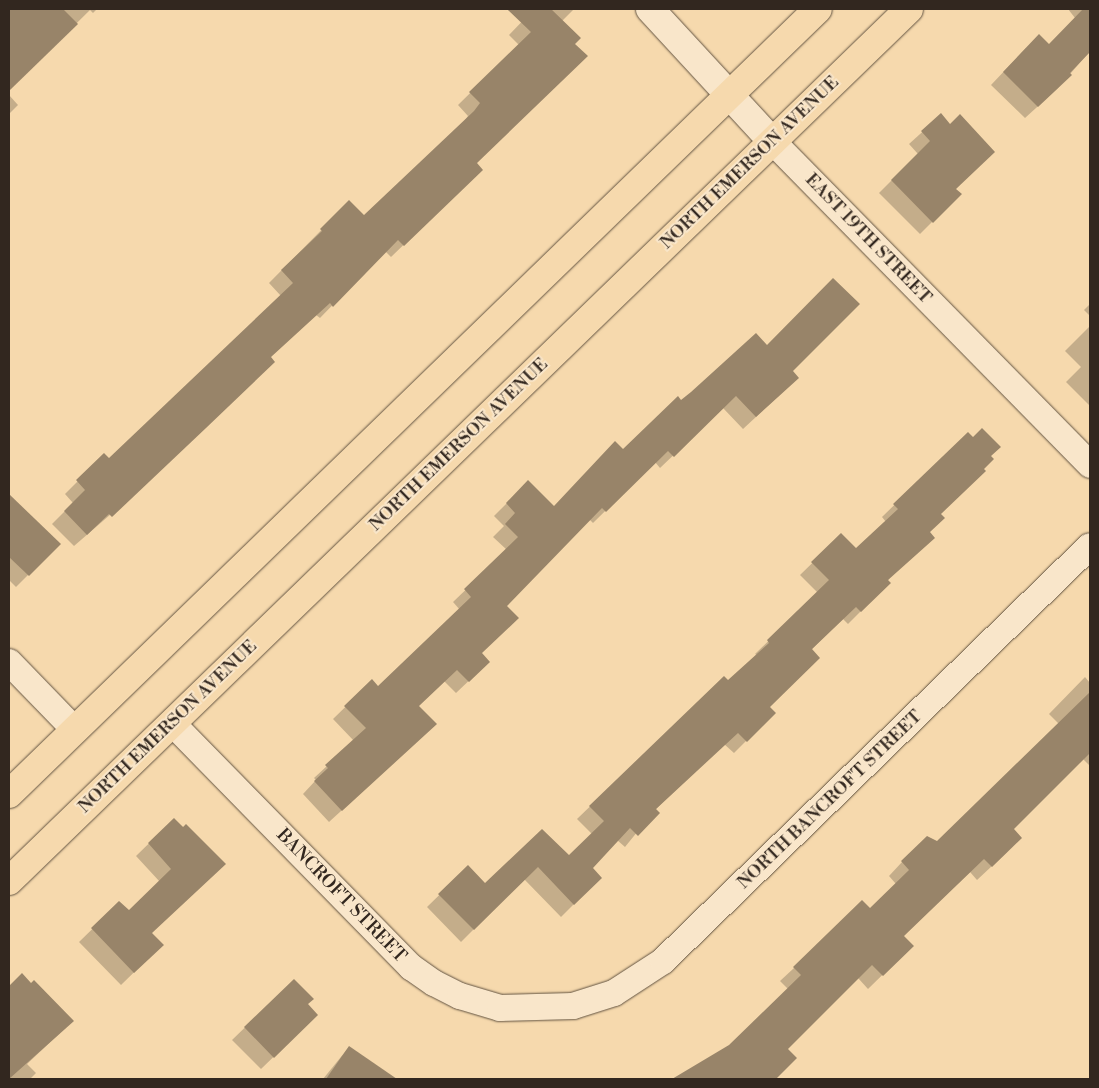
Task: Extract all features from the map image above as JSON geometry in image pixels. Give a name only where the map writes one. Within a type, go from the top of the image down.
[{"type":"main road","points":[[9,794],[818,9]]},
{"type":"main road","name":"NORTH EMERSON AVENUE","points":[[9,881],[909,9]]},
{"type":"street","name":"EAST 19TH STREET","points":[[650,9],[728,96],[1090,465]]},
{"type":"street","name":"NORTH BANCROFT STREET","points":[[543,1009],[573,1006],[601,998],[640,978],[663,961],[1090,546]]},
{"type":"street","points":[[9,662],[74,730]]},
{"type":"street","name":"BANCROFT STREET","points":[[172,723],[411,967],[434,983],[486,1004],[543,1009]]},
{"type":"building","points":[[9,9],[63,9],[78,24],[9,91]]},
{"type":"building","points":[[507,9],[551,9],[581,38],[575,44],[588,56],[477,163],[483,170],[404,246],[398,240],[333,307],[330,303],[271,357],[275,362],[206,428],[112,517],[109,514],[87,535],[64,511],[85,490],[76,480],[104,453],[109,458],[293,283],[281,270],[322,231],[320,229],[349,200],[364,215],[474,111],[480,103],[469,92],[531,32]]},
{"type":"building","points":[[1083,9],[1090,9],[1090,52],[1070,73],[1072,75],[1038,107],[1003,72],[1039,34],[1049,44]]},
{"type":"building","points":[[941,113],[950,124],[960,114],[995,152],[956,189],[962,194],[933,223],[891,180],[930,141],[921,131]]},
{"type":"building","points":[[833,278],[860,304],[793,371],[799,378],[756,417],[736,396],[674,457],[668,451],[606,512],[602,508],[507,606],[519,618],[482,653],[490,662],[469,682],[457,670],[419,706],[437,724],[342,811],[314,781],[328,768],[325,765],[366,728],[344,706],[372,679],[378,686],[471,597],[464,589],[518,537],[505,524],[515,513],[506,503],[528,480],[554,506],[615,441],[623,449],[678,396],[681,400],[691,392],[756,333],[767,345]]},
{"type":"building","points":[[982,428],[1001,447],[991,456],[994,459],[984,469],[986,471],[941,514],[945,518],[930,532],[935,538],[888,580],[891,583],[861,612],[856,607],[812,649],[820,658],[770,707],[776,713],[747,742],[738,733],[656,809],[660,813],[638,836],[630,828],[593,868],[602,878],[574,905],[538,867],[474,930],[438,894],[468,865],[485,883],[542,829],[569,855],[604,821],[589,806],[724,676],[728,680],[769,643],[767,640],[829,580],[811,562],[841,533],[856,548],[898,509],[893,504],[968,432],[973,437]]},
{"type":"building","points":[[9,494],[61,544],[29,576],[9,557]]},
{"type":"building","points":[[1090,692],[1090,753],[1014,829],[1022,838],[992,867],[984,859],[904,936],[914,946],[883,976],[872,965],[788,1049],[797,1058],[776,1079],[672,1079],[729,1045],[801,975],[793,967],[862,900],[870,908],[909,870],[901,861],[927,836],[937,841]]},
{"type":"building","points":[[174,818],[183,827],[186,824],[226,864],[152,933],[164,945],[134,973],[91,928],[119,901],[129,910],[171,869],[148,843]]},
{"type":"building","points":[[22,973],[31,983],[34,980],[74,1021],[9,1079],[9,986]]},
{"type":"building","points":[[294,979],[314,999],[308,1004],[318,1015],[274,1058],[244,1027]]},
{"type":"building","points":[[349,1046],[397,1079],[326,1079]]}]
